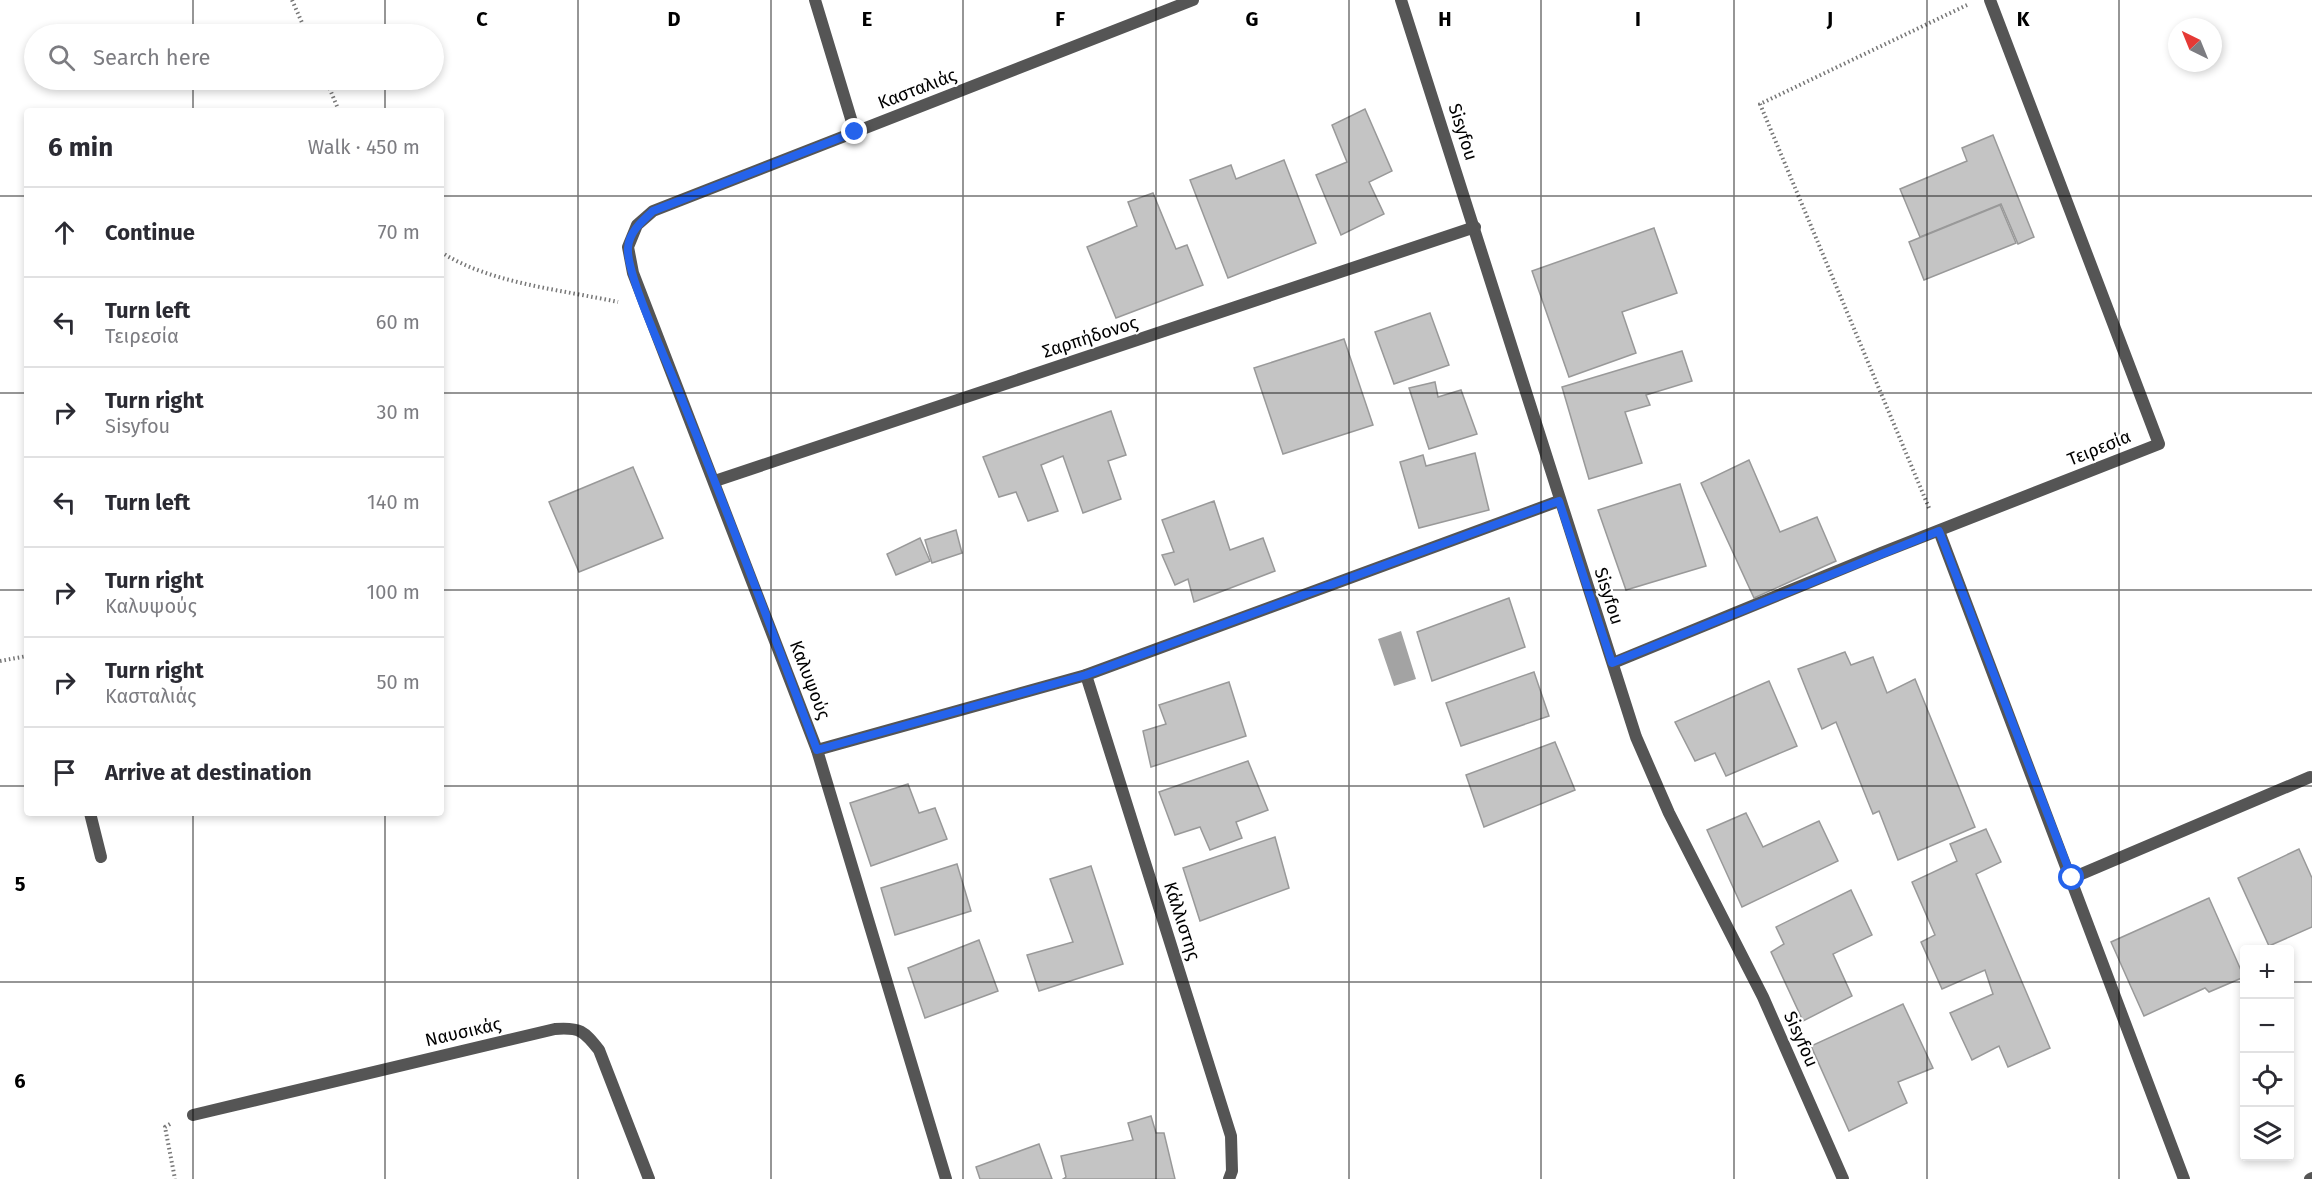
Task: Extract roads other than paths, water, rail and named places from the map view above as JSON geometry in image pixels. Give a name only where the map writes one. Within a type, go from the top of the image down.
[{"type":"street","points":[[815,0],[855,132]]},
{"type":"street","name":"Κασταλιάς","points":[[633,273],[628,247],[637,225],[653,211],[1193,0]]},
{"type":"street","name":"Sisyfou","points":[[1401,0],[1475,227],[1559,501],[1636,736],[1669,813],[1763,997],[1843,1179]]},
{"type":"street","name":"Τειρεσία","points":[[1612,663],[2159,444],[1990,0]]},
{"type":"street","name":"Σαρπήδονος","points":[[715,482],[1475,227]]},
{"type":"street","name":"Καλυψούς","points":[[633,273],[817,750],[946,1179]]},
{"type":"street","points":[[817,750],[1086,675],[1559,501]]},
{"type":"street","points":[[1939,531],[2184,1179]]},
{"type":"street","name":"Κάλλιστης","points":[[1086,675],[1231,1136],[1232,1171],[1229,1179]]},
{"type":"street","points":[[2072,878],[2310,777]]},
{"type":"street","points":[[91,816],[101,857]]},
{"type":"street","name":"Ναυσικάς","points":[[193,1115],[555,1029],[574,1028],[587,1035],[598,1050],[649,1179]]}]
